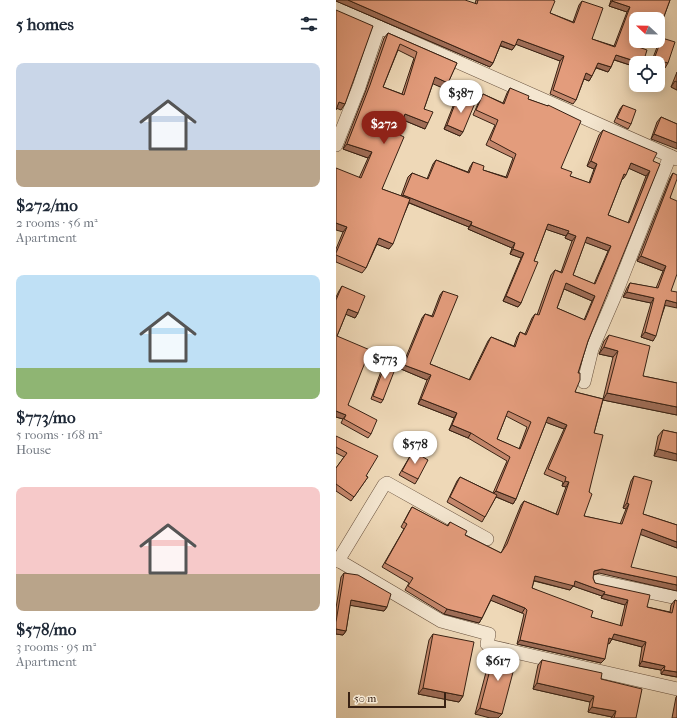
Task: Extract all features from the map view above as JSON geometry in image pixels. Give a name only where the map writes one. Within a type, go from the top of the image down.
[{"type":"street","points":[[336,8],[673,157],[592,349],[584,382]]},
{"type":"street","points":[[336,144],[359,87],[379,27]]},
{"type":"street","points":[[487,539],[388,483],[384,485],[337,560],[441,621],[489,634],[487,644],[489,646],[677,689]]},
{"type":"street","points":[[597,581],[677,598]]},
{"type":"building","points":[[348,0],[465,0],[477,4],[478,0],[553,0],[555,1],[550,13],[574,23],[582,1],[603,8],[592,39],[615,47],[630,7],[612,1],[613,0],[670,0],[665,14],[665,12],[629,12],[629,48],[641,48],[647,50],[645,56],[629,56],[629,59],[616,55],[611,67],[598,63],[592,76],[586,73],[576,100],[553,90],[564,56],[518,39],[515,46],[502,41],[493,63]]},
{"type":"building","points":[[336,10],[373,26],[345,104],[339,102],[336,110]]},
{"type":"building","points":[[388,33],[457,63],[448,83],[435,77],[424,109],[433,112],[428,123],[405,114],[398,134],[404,137],[382,189],[410,199],[393,244],[379,238],[366,268],[336,255],[347,227],[336,223],[336,168],[361,178],[372,152],[347,144]],"holes":[[[400,44],[417,52],[404,95],[383,87]]]},
{"type":"building","points":[[665,39],[675,42],[668,63],[665,62],[665,56],[655,56],[658,48],[665,48]]},
{"type":"building","points":[[510,88],[529,96],[528,99],[548,105],[581,121],[561,168],[572,172],[570,176],[590,183],[597,164],[591,161],[603,130],[657,153],[653,161],[660,164],[588,341],[578,373],[580,373],[580,380],[575,392],[603,399],[594,433],[603,435],[589,492],[592,494],[584,516],[622,524],[629,504],[627,503],[634,476],[652,481],[643,514],[677,525],[677,542],[642,529],[631,567],[677,577],[677,585],[602,569],[594,571],[593,578],[595,583],[650,595],[647,607],[672,613],[675,600],[677,601],[677,672],[664,670],[665,666],[642,661],[646,642],[614,634],[612,639],[609,638],[605,659],[520,640],[527,610],[525,608],[493,595],[482,618],[447,609],[408,586],[413,578],[385,563],[407,524],[404,522],[412,507],[448,526],[450,522],[467,531],[465,535],[501,553],[507,544],[524,501],[558,515],[569,482],[565,481],[566,477],[548,469],[567,425],[548,417],[516,499],[496,491],[510,457],[471,433],[452,425],[457,413],[421,399],[431,375],[404,365],[425,314],[433,317],[443,291],[458,296],[430,364],[470,380],[491,337],[515,347],[520,332],[526,335],[535,314],[539,315],[555,270],[562,273],[576,236],[568,233],[569,231],[548,224],[534,261],[538,262],[521,303],[506,296],[524,253],[513,249],[515,243],[471,225],[472,222],[403,195],[412,173],[428,179],[436,160],[469,173],[473,162],[484,166],[483,170],[507,178],[516,154],[490,140],[498,120],[476,110],[483,94],[504,104]],"holes":[[[631,163],[650,171],[629,223],[608,215],[624,174],[626,175]],[[587,237],[611,246],[595,284],[573,275]],[[566,283],[595,296],[585,320],[557,308]],[[508,411],[531,422],[520,449],[497,439]],[[535,576],[574,586],[575,581],[605,592],[604,594],[628,600],[622,626],[591,617],[593,611],[532,588]]]},
{"type":"building","points":[[458,96],[475,103],[463,132],[447,125]]},
{"type":"building","points":[[623,105],[636,110],[631,124],[617,118]]},
{"type":"building","points":[[661,117],[677,124],[677,143],[654,134]]},
{"type":"building","points":[[673,173],[677,175],[677,179],[670,198],[677,201],[677,274],[671,291],[677,292],[677,303],[666,300],[656,336],[645,332],[654,298],[627,292],[630,283],[658,288],[666,266],[641,256]]},
{"type":"building","points":[[342,286],[365,296],[358,313],[348,309],[337,336],[370,350],[348,405],[377,420],[371,434],[344,419],[346,415],[336,411],[336,300]]},
{"type":"building","points":[[609,335],[650,346],[643,376],[677,383],[677,407],[607,393],[618,351],[604,347]]},
{"type":"building","points":[[387,360],[397,364],[383,400],[373,396]]},
{"type":"building","points":[[663,430],[677,433],[677,454],[658,449]]},
{"type":"building","points":[[336,436],[378,456],[366,476],[368,477],[354,497],[336,484],[336,468],[347,453],[336,447]]},
{"type":"building","points":[[413,451],[428,460],[418,479],[402,471]]},
{"type":"building","points":[[460,477],[497,495],[485,517],[450,497]]},
{"type":"building","points":[[344,573],[358,575],[391,594],[387,607],[351,600],[346,631],[336,629]]},
{"type":"building","points":[[433,634],[474,642],[463,696],[423,688]]},
{"type":"building","points":[[495,651],[517,657],[502,714],[480,708]]},
{"type":"building","points":[[542,660],[602,673],[601,679],[642,689],[636,718],[614,718],[616,711],[592,707],[594,696],[537,683]]}]
